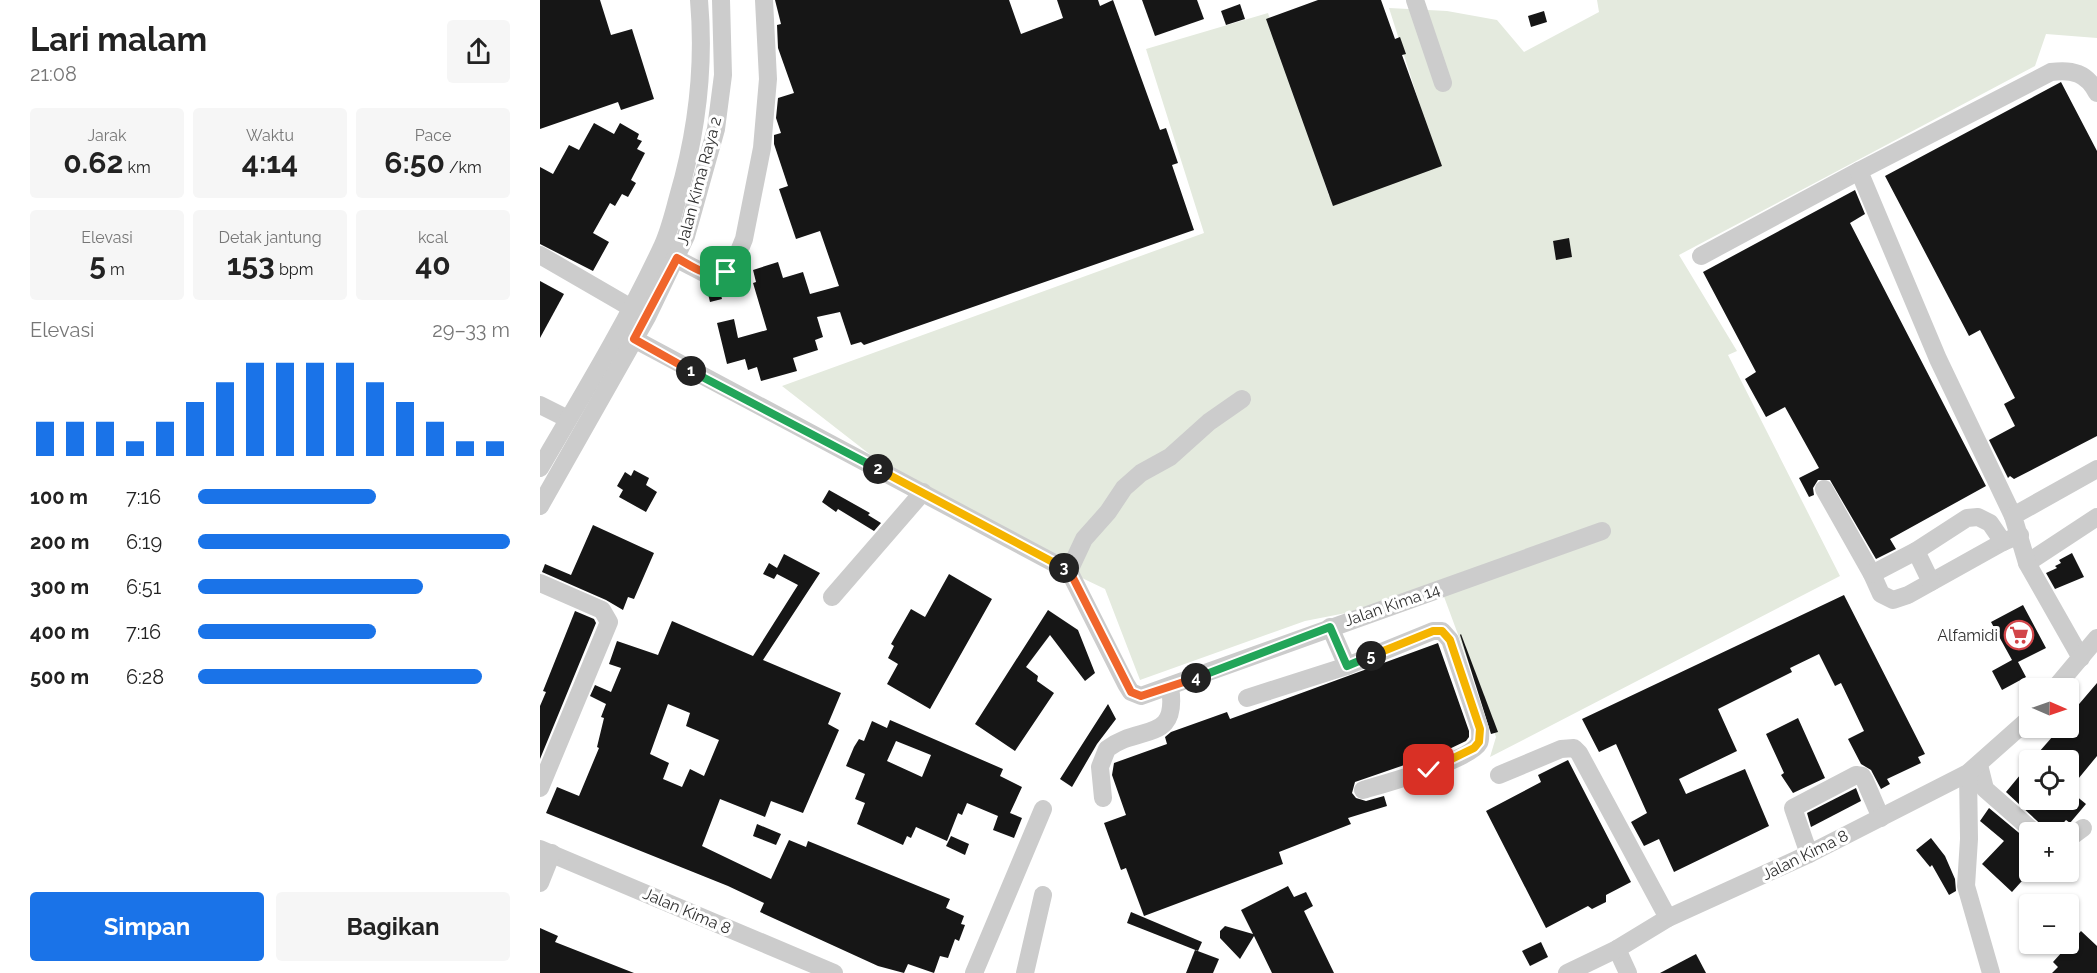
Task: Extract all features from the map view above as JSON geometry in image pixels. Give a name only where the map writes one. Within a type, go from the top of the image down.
[{"type":"street","name":"Jalan Kima Raya 2","points":[[540,468],[661,248],[688,163],[699,103],[703,44],[699,0]]},
{"type":"street","name":"Jalan Kima Raya 2","points":[[540,506],[647,317],[686,236],[716,129],[723,75],[721,0]]},
{"type":"street","points":[[677,258],[704,273],[717,275],[733,266],[744,239],[762,148],[767,90],[764,0]]},
{"type":"street","points":[[1415,0],[1443,83]]},
{"type":"street","points":[[1701,256],[2051,72],[2076,72],[2091,81],[2097,93]]},
{"type":"street","points":[[1859,171],[1938,359],[2013,516],[2011,539]]},
{"type":"street","points":[[540,255],[647,317]]},
{"type":"street","points":[[634,339],[1069,570],[1084,539],[1108,512],[1124,489],[1141,473],[1170,457],[1209,422],[1242,399]]},
{"type":"street","points":[[540,405],[568,419]]},
{"type":"street","points":[[2013,516],[2097,469]]},
{"type":"street","points":[[1824,489],[1881,594],[1893,600],[2011,539]]},
{"type":"street","points":[[832,597],[923,492]]},
{"type":"street","points":[[1872,574],[1916,551],[1967,518],[1978,517],[2011,539],[2081,658]]},
{"type":"street","points":[[2027,563],[2097,517]]},
{"type":"street","name":"Jalan Kima 14","points":[[1069,570],[1131,692],[1141,696],[1602,531]]},
{"type":"street","points":[[1916,551],[1931,582]]},
{"type":"street","points":[[540,583],[602,610],[609,622],[540,788]]},
{"type":"street","points":[[1330,627],[1347,666]]},
{"type":"street","points":[[1247,698],[1347,666],[1433,631],[1442,631],[1450,640],[1480,729],[1479,742],[1474,748],[1429,770],[1363,790]]},
{"type":"street","points":[[2064,678],[2097,638]]},
{"type":"street","points":[[1103,798],[1100,767],[1107,749],[1163,726],[1174,708],[1170,687]]},
{"type":"street","name":"Jalan Kima 8","points":[[1567,973],[1617,949],[1668,918],[1809,854],[1974,769],[2019,728]]},
{"type":"street","points":[[1499,775],[1561,748],[1574,748],[1579,753],[1668,918]]},
{"type":"street","points":[[1974,769],[1985,789],[2023,822]]},
{"type":"street","points":[[1974,769],[1966,886],[1991,973]]},
{"type":"street","points":[[1809,854],[1793,808],[1846,780],[1856,775],[1862,776],[1881,818]]},
{"type":"street","points":[[974,973],[1043,809]]},
{"type":"street","points":[[540,883],[546,851]]},
{"type":"street","name":"Jalan Kima 8","points":[[546,851],[834,973]]},
{"type":"street","points":[[1025,973],[1043,895]]},
{"type":"street","points":[[1617,949],[1628,973]]},
{"type":"shaded area","points":[[1597,0],[2097,0],[2097,38],[2046,34],[2035,66],[1679,255],[1737,351],[1728,355],[1840,576],[1490,757],[1496,737],[1443,594],[1305,621],[1140,680],[1105,589],[944,512],[782,386],[1204,233],[1146,49],[1268,13],[1329,196],[1438,162],[1389,8],[1447,11],[1497,20],[1524,52],[1599,12]]},
{"type":"building","points":[[540,0],[600,0],[611,35],[632,29],[654,99],[621,110],[618,102],[540,129]]},
{"type":"building","points":[[775,0],[1009,0],[1021,34],[1063,18],[1057,0],[1098,0],[1100,6],[1113,0],[1160,130],[1166,128],[1178,163],[1172,165],[1194,230],[864,345],[861,342],[851,345],[840,312],[817,317],[823,337],[815,340],[818,350],[793,358],[797,371],[761,381],[757,367],[748,370],[745,359],[727,364],[717,323],[734,319],[738,338],[767,330],[753,283],[756,282],[753,270],[778,262],[783,278],[803,272],[810,294],[839,286],[820,231],[796,239],[779,189],[788,186],[774,144],[774,135],[781,133],[776,118],[778,98],[794,93],[778,48],[777,25],[781,24]]},
{"type":"building","points":[[1142,0],[1197,0],[1204,19],[1155,36]]},
{"type":"building","points":[[1318,0],[1381,0],[1395,39],[1400,37],[1406,54],[1402,55],[1442,166],[1333,206],[1266,19]]},
{"type":"building","points":[[1240,4],[1245,19],[1226,25],[1221,11]]},
{"type":"building","points":[[1544,11],[1547,22],[1531,27],[1528,16]]},
{"type":"building","points":[[2061,82],[2097,151],[2097,436],[2014,479],[2010,476],[2008,478],[1989,440],[2015,426],[2004,404],[2015,398],[1980,330],[1969,336],[1885,176]]},
{"type":"building","points":[[594,123],[614,134],[620,123],[639,134],[637,139],[642,141],[637,149],[645,153],[631,180],[636,183],[628,197],[622,194],[615,206],[610,203],[593,233],[609,242],[593,271],[540,244],[540,167],[553,174],[569,145],[579,150]]},
{"type":"building","points":[[1855,190],[1865,214],[1850,223],[1986,486],[1890,539],[1896,549],[1876,559],[1830,480],[1818,480],[1813,488],[1814,495],[1809,497],[1799,478],[1819,468],[1785,407],[1766,417],[1745,379],[1756,372],[1703,272]]},
{"type":"building","points":[[1569,238],[1572,257],[1556,260],[1553,241]]},
{"type":"building","points":[[540,281],[564,294],[540,338]]},
{"type":"building","points":[[719,287],[722,299],[710,302],[707,290]]},
{"type":"building","points":[[634,470],[649,478],[646,485],[657,492],[646,512],[619,497],[623,490],[617,486],[625,472],[631,476]]},
{"type":"building","points":[[829,490],[870,513],[868,515],[881,523],[874,531],[838,509],[836,512],[822,502]]},
{"type":"building","points":[[593,525],[654,553],[634,599],[628,597],[623,610],[606,600],[542,572],[545,564],[571,575]]},
{"type":"building","points":[[2072,553],[2084,577],[2055,589],[2046,573],[2057,568],[2055,566],[2061,563],[2059,560]]},
{"type":"building","points":[[784,554],[820,573],[763,660],[841,693],[828,724],[839,730],[803,813],[771,801],[765,817],[720,799],[702,846],[771,879],[789,840],[806,847],[808,841],[950,899],[946,908],[964,916],[961,924],[965,925],[959,941],[955,939],[948,958],[940,956],[934,973],[908,964],[904,973],[878,966],[760,912],[764,903],[728,886],[546,813],[557,787],[579,796],[599,748],[597,747],[604,718],[601,717],[606,704],[590,696],[595,685],[611,692],[621,668],[609,664],[617,641],[658,655],[672,621],[753,656],[798,585],[777,574],[774,579],[763,574],[769,563],[777,568]],"holes":[[[668,704],[690,713],[686,726],[719,740],[704,776],[690,769],[682,787],[663,779],[669,763],[650,754]]]},
{"type":"building","points":[[949,574],[992,599],[930,709],[887,684],[898,664],[888,658],[894,646],[891,644],[911,609],[925,617]]},
{"type":"building","points":[[1844,595],[1925,754],[1918,757],[1921,763],[1887,779],[1890,784],[1881,789],[1871,770],[1861,764],[1848,739],[1864,731],[1841,683],[1835,686],[1819,654],[1790,668],[1792,672],[1718,709],[1737,751],[1679,779],[1686,794],[1745,769],[1769,826],[1674,872],[1659,839],[1644,846],[1631,822],[1647,813],[1616,744],[1599,752],[1582,719]]},
{"type":"building","name":"Alfamidi","points":[[2023,605],[2046,648],[2018,662],[2026,677],[2019,678],[2019,681],[2002,690],[1992,671],[2012,660],[1991,622]]},
{"type":"building","points":[[1048,610],[1078,630],[1095,673],[1085,681],[1050,635],[1026,667],[1038,676],[1037,681],[1054,693],[1015,751],[975,724]]},
{"type":"building","points":[[575,611],[594,619],[596,623],[540,759],[540,706],[546,692],[543,691]]},
{"type":"building","points":[[1461,634],[1498,732],[1491,734]]},
{"type":"building","points":[[1438,643],[1469,731],[1466,741],[1445,751],[1355,782],[1352,793],[1356,798],[1366,801],[1384,796],[1387,806],[1348,818],[1351,824],[1279,852],[1283,864],[1144,916],[1126,868],[1121,870],[1104,823],[1126,815],[1112,775],[1114,763],[1167,744],[1165,737],[1171,732],[1227,712],[1230,719]]},
{"type":"building","points":[[2097,683],[2097,756],[2079,778],[2079,750],[2041,750],[2051,738],[2079,738],[2079,704]]},
{"type":"building","points":[[1108,704],[1116,719],[1097,744],[1072,787],[1060,779]]},
{"type":"building","points":[[1798,718],[1825,778],[1793,793],[1781,775],[1784,773],[1766,734]]},
{"type":"building","points":[[890,720],[1003,769],[1000,776],[1022,787],[1010,813],[1022,818],[1014,838],[993,830],[998,816],[967,803],[962,815],[958,813],[947,841],[916,827],[911,838],[907,836],[903,845],[857,824],[865,803],[855,799],[865,774],[846,766],[859,739],[864,741],[872,721],[887,728]],"holes":[[[896,741],[931,755],[922,777],[887,761]]]},
{"type":"building","points":[[1568,760],[1631,882],[1606,895],[1606,902],[1592,909],[1588,906],[1546,928],[1486,811],[1541,782],[1538,775]]},
{"type":"building","points":[[2019,776],[2019,804],[2006,792]]},
{"type":"building","points":[[1856,788],[1861,801],[1811,827],[1807,813]]},
{"type":"building","points":[[2079,798],[2086,804],[2071,822],[2066,820],[2064,822],[2038,822],[2025,810],[2079,810]]},
{"type":"building","points":[[1989,808],[2019,833],[2019,882],[2021,882],[2012,892],[1982,864],[2004,841],[1980,821]]},
{"type":"building","points":[[757,824],[781,834],[776,845],[753,836]]},
{"type":"building","points":[[951,836],[969,844],[965,855],[946,846]]},
{"type":"building","points":[[1931,838],[1945,856],[1955,879],[1956,891],[1949,895],[1932,865],[1930,867],[1916,850]]},
{"type":"building","points":[[1288,886],[1294,897],[1306,892],[1313,906],[1304,911],[1334,973],[1272,973],[1254,936],[1240,959],[1220,938],[1220,931],[1225,926],[1253,934],[1241,910]]},
{"type":"building","points":[[1131,912],[1202,942],[1198,951],[1127,923]]},
{"type":"building","points":[[540,928],[558,936],[555,942],[634,973],[540,973]]},
{"type":"building","points":[[2081,931],[2097,946],[2097,973],[2052,973],[2058,967],[2053,962],[2060,954],[2079,954],[2079,933]]},
{"type":"building","points":[[1541,942],[1548,957],[1530,966],[1522,951]]},
{"type":"building","points":[[1195,950],[1219,959],[1213,973],[1186,973]]},
{"type":"building","points":[[1696,954],[1706,973],[1660,973]]},
{"type":"place","name":"Alfamidi","points":[[2019,635]]},
{"type":"route","points":[[726,272],[717,275],[704,273],[677,258],[634,339],[1069,570],[1131,692],[1141,696],[1170,687],[1330,627],[1347,666],[1433,631],[1442,631],[1450,640],[1480,729],[1479,742],[1474,748],[1429,770]]}]
